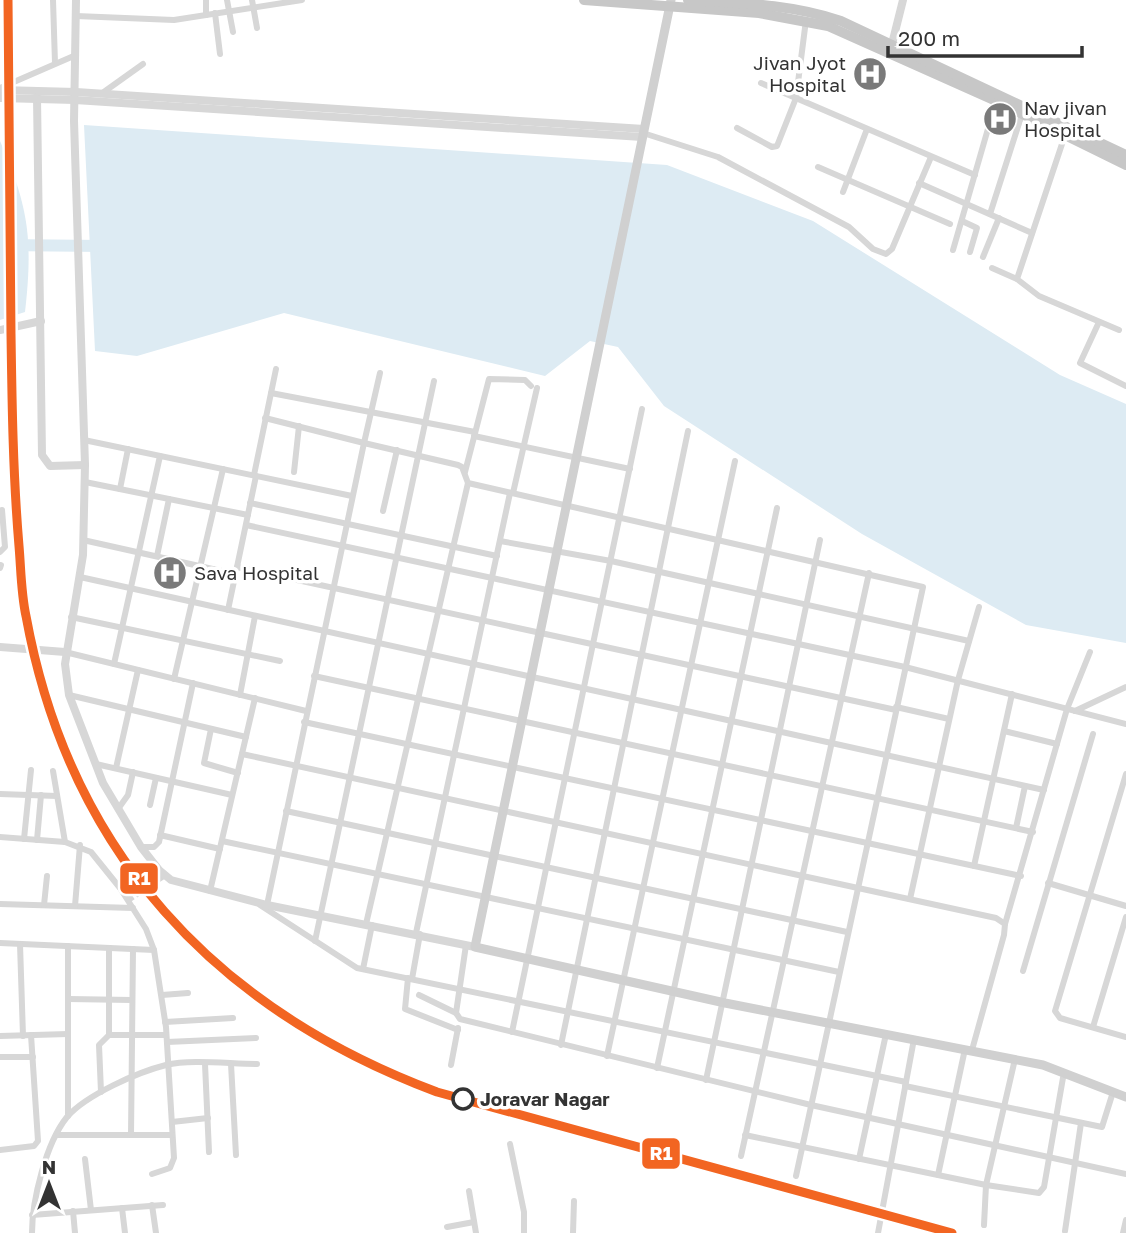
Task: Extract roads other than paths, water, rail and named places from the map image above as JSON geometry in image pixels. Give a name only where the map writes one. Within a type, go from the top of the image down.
[{"type":"highway","points":[[584,0],[670,4],[806,20],[891,48],[1126,165]]},
{"type":"highway","points":[[688,0],[760,5],[817,13],[1126,155]]},
{"type":"main road","points":[[670,4],[502,812],[471,946],[772,1013],[1015,1059],[1064,1072],[1126,1097]]},
{"type":"street","points":[[53,0],[55,63]]},
{"type":"street","points":[[76,0],[74,121],[82,296],[85,482],[80,577],[65,652],[69,695],[96,764],[118,809],[141,847],[159,870],[171,880],[267,905],[471,946],[460,988],[458,1030],[451,1065]]},
{"type":"street","points":[[206,0],[206,15]]},
{"type":"street","points":[[227,0],[233,32]]},
{"type":"street","points":[[76,16],[174,20],[253,3],[301,0]]},
{"type":"street","points":[[891,48],[903,0]]},
{"type":"street","points":[[253,3],[257,28]]},
{"type":"street","points":[[215,13],[220,54]]},
{"type":"street","points":[[737,128],[777,146],[796,98],[806,20]]},
{"type":"street","points":[[0,89],[76,55]]},
{"type":"street","points":[[101,94],[143,64]]},
{"type":"street","points":[[761,83],[975,175]]},
{"type":"street","points":[[0,89],[37,95]]},
{"type":"street","points":[[75,96],[101,94],[229,106]]},
{"type":"street","points":[[37,95],[42,455],[50,466],[85,466]]},
{"type":"street","points":[[0,98],[75,96],[643,133],[718,157],[849,227],[880,254],[886,254],[892,249],[931,157]]},
{"type":"street","points":[[953,250],[996,101]]},
{"type":"street","points":[[990,214],[1023,114]]},
{"type":"street","points":[[843,192],[867,129]]},
{"type":"street","points":[[1017,279],[1065,135]]},
{"type":"street","points":[[818,167],[950,224]]},
{"type":"street","points":[[919,183],[1032,233]]},
{"type":"street","points":[[983,257],[999,218]]},
{"type":"street","points":[[962,221],[977,228],[970,252]]},
{"type":"street","points":[[992,268],[1017,279],[1039,296],[1119,330]]},
{"type":"street","points":[[0,331],[41,321]]},
{"type":"street","points":[[1099,321],[1080,363],[1126,386]]},
{"type":"street","points":[[228,610],[276,369]]},
{"type":"street","points":[[267,905],[306,711],[380,373]]},
{"type":"street","points":[[458,1030],[405,1009],[427,884],[464,708],[500,541],[524,447],[534,387],[525,380],[489,379],[465,472]]},
{"type":"street","points":[[315,941],[434,381]]},
{"type":"street","points":[[271,393],[425,422],[524,447],[630,469]]},
{"type":"street","points":[[512,1032],[642,409]]},
{"type":"street","points":[[265,418],[458,465],[465,472],[468,483],[378,874],[363,969]]},
{"type":"street","points":[[294,472],[299,426]]},
{"type":"street","points":[[561,1045],[670,529],[688,431]]},
{"type":"street","points":[[84,440],[352,496]]},
{"type":"street","points":[[120,489],[128,449]]},
{"type":"street","points":[[383,511],[397,450]]},
{"type":"street","points":[[114,664],[160,456]]},
{"type":"street","points":[[607,1056],[735,461]]},
{"type":"street","points":[[174,679],[223,469]]},
{"type":"street","points":[[85,482],[248,515]]},
{"type":"street","points":[[468,483],[923,587],[856,887],[796,1176]]},
{"type":"street","points":[[157,556],[169,499]]},
{"type":"street","points":[[250,503],[497,556]]},
{"type":"street","points":[[657,1068],[676,993],[777,508]]},
{"type":"street","points":[[0,552],[5,547],[2,510]]},
{"type":"street","points":[[246,525],[905,667],[1126,724]]},
{"type":"street","points":[[83,540],[200,566],[333,587],[840,698],[949,719]]},
{"type":"street","points":[[706,1080],[820,540]]},
{"type":"street","points":[[500,541],[611,561],[969,641]]},
{"type":"street","points":[[741,1156],[800,875],[869,573]]},
{"type":"street","points":[[80,577],[1044,790]]},
{"type":"street","points":[[910,899],[937,766],[979,607]]},
{"type":"street","points":[[240,695],[255,616]]},
{"type":"street","points":[[71,617],[280,661]]},
{"type":"street","points":[[0,647],[65,652],[306,711]]},
{"type":"street","points":[[937,1175],[955,1096],[1021,876],[1067,709],[1090,652]]},
{"type":"street","points":[[116,768],[138,670]]},
{"type":"street","points":[[314,676],[1033,832]]},
{"type":"street","points":[[141,847],[157,846],[193,683]]},
{"type":"street","points":[[1075,712],[1126,687]]},
{"type":"street","points":[[974,866],[1012,694]]},
{"type":"street","points":[[69,695],[246,737]]},
{"type":"street","points":[[210,891],[255,698]]},
{"type":"street","points":[[304,722],[1021,876]]},
{"type":"street","points":[[211,729],[204,763],[238,772]]},
{"type":"street","points":[[1004,731],[1057,744]]},
{"type":"street","points":[[1023,971],[1093,734]]},
{"type":"street","points":[[242,754],[996,918],[1005,924]]},
{"type":"street","points":[[96,764],[232,795]]},
{"type":"street","points":[[24,839],[31,771]]},
{"type":"street","points":[[53,771],[65,842]]},
{"type":"street","points":[[118,809],[128,795],[133,772]]},
{"type":"street","points":[[1126,774],[1055,1011],[1060,1018],[1126,1037]]},
{"type":"street","points":[[150,805],[156,778]]},
{"type":"street","points":[[1016,828],[1025,786]]},
{"type":"street","points":[[0,794],[57,796]]},
{"type":"street","points":[[37,840],[41,795]]},
{"type":"street","points":[[286,811],[847,932]]},
{"type":"street","points":[[160,835],[220,849]]},
{"type":"street","points":[[0,837],[79,845],[99,859],[132,908],[154,950],[167,1038],[172,1165],[164,1172],[152,1174]]},
{"type":"street","points":[[222,841],[839,972]]},
{"type":"street","points":[[75,906],[79,845]]},
{"type":"street","points":[[44,905],[47,876]]},
{"type":"street","points":[[1048,883],[1126,906]]},
{"type":"street","points":[[256,902],[351,965],[363,969],[568,1010],[1056,1118],[1105,1126],[1114,1092]]},
{"type":"street","points":[[0,904],[132,908]]},
{"type":"street","points":[[1093,1027],[1126,916]]},
{"type":"street","points":[[0,943],[154,950]]},
{"type":"street","points":[[20,944],[23,1036]]},
{"type":"street","points":[[68,946],[68,1116]]},
{"type":"street","points":[[109,948],[109,1035]]},
{"type":"street","points":[[131,1135],[133,949]]},
{"type":"street","points":[[162,996],[187,993]]},
{"type":"street","points":[[419,995],[458,1016],[561,1045],[811,1105],[1126,1174]]},
{"type":"street","points":[[68,999],[132,1000]]},
{"type":"street","points":[[165,1022],[233,1018]]},
{"type":"street","points":[[0,1036],[68,1034]]},
{"type":"street","points":[[859,1159],[886,1034]]},
{"type":"street","points":[[0,1150],[34,1146],[38,1141],[32,1035]]},
{"type":"street","points":[[101,1093],[99,1045],[109,1035],[257,1038]]},
{"type":"street","points":[[878,1233],[914,1039]]},
{"type":"street","points":[[0,1057],[33,1056]]},
{"type":"street","points":[[984,1225],[986,1185],[1015,1059]]},
{"type":"street","points":[[32,1233],[36,1194],[57,1135],[68,1116],[101,1093],[169,1064],[257,1064]]},
{"type":"street","points":[[205,1064],[209,1152]]},
{"type":"street","points":[[231,1064],[236,1154]]},
{"type":"street","points":[[746,1135],[986,1185],[1039,1193],[1044,1187],[1064,1072]]},
{"type":"street","points":[[172,1122],[208,1118]]},
{"type":"street","points":[[1065,1231],[1081,1122]]},
{"type":"street","points":[[57,1135],[172,1135]]},
{"type":"street","points":[[510,1144],[524,1212],[524,1233]]},
{"type":"street","points":[[85,1158],[91,1210]]},
{"type":"street","points":[[469,1191],[476,1233]]},
{"type":"street","points":[[573,1233],[574,1201]]},
{"type":"street","points":[[152,1205],[156,1233]]},
{"type":"street","points":[[32,1215],[163,1205]]},
{"type":"street","points":[[122,1208],[125,1233]]},
{"type":"street","points":[[73,1212],[75,1233]]},
{"type":"street","points":[[1123,1233],[1126,1220]]},
{"type":"street","points":[[447,1227],[474,1222]]},
{"type":"waterway","points":[[0,245],[105,246]]},
{"type":"tunnel","points":[[128,900],[165,875]]},
{"type":"place","name":"Jivan Jyot Hospital","points":[[870,74]]},
{"type":"place","name":"Nav jivan Hospital","points":[[1000,119]]},
{"type":"place","name":"Sava Hospital","points":[[170,573]]},
{"type":"place","name":"Joravar Nagar","points":[[463,1099]]}]
